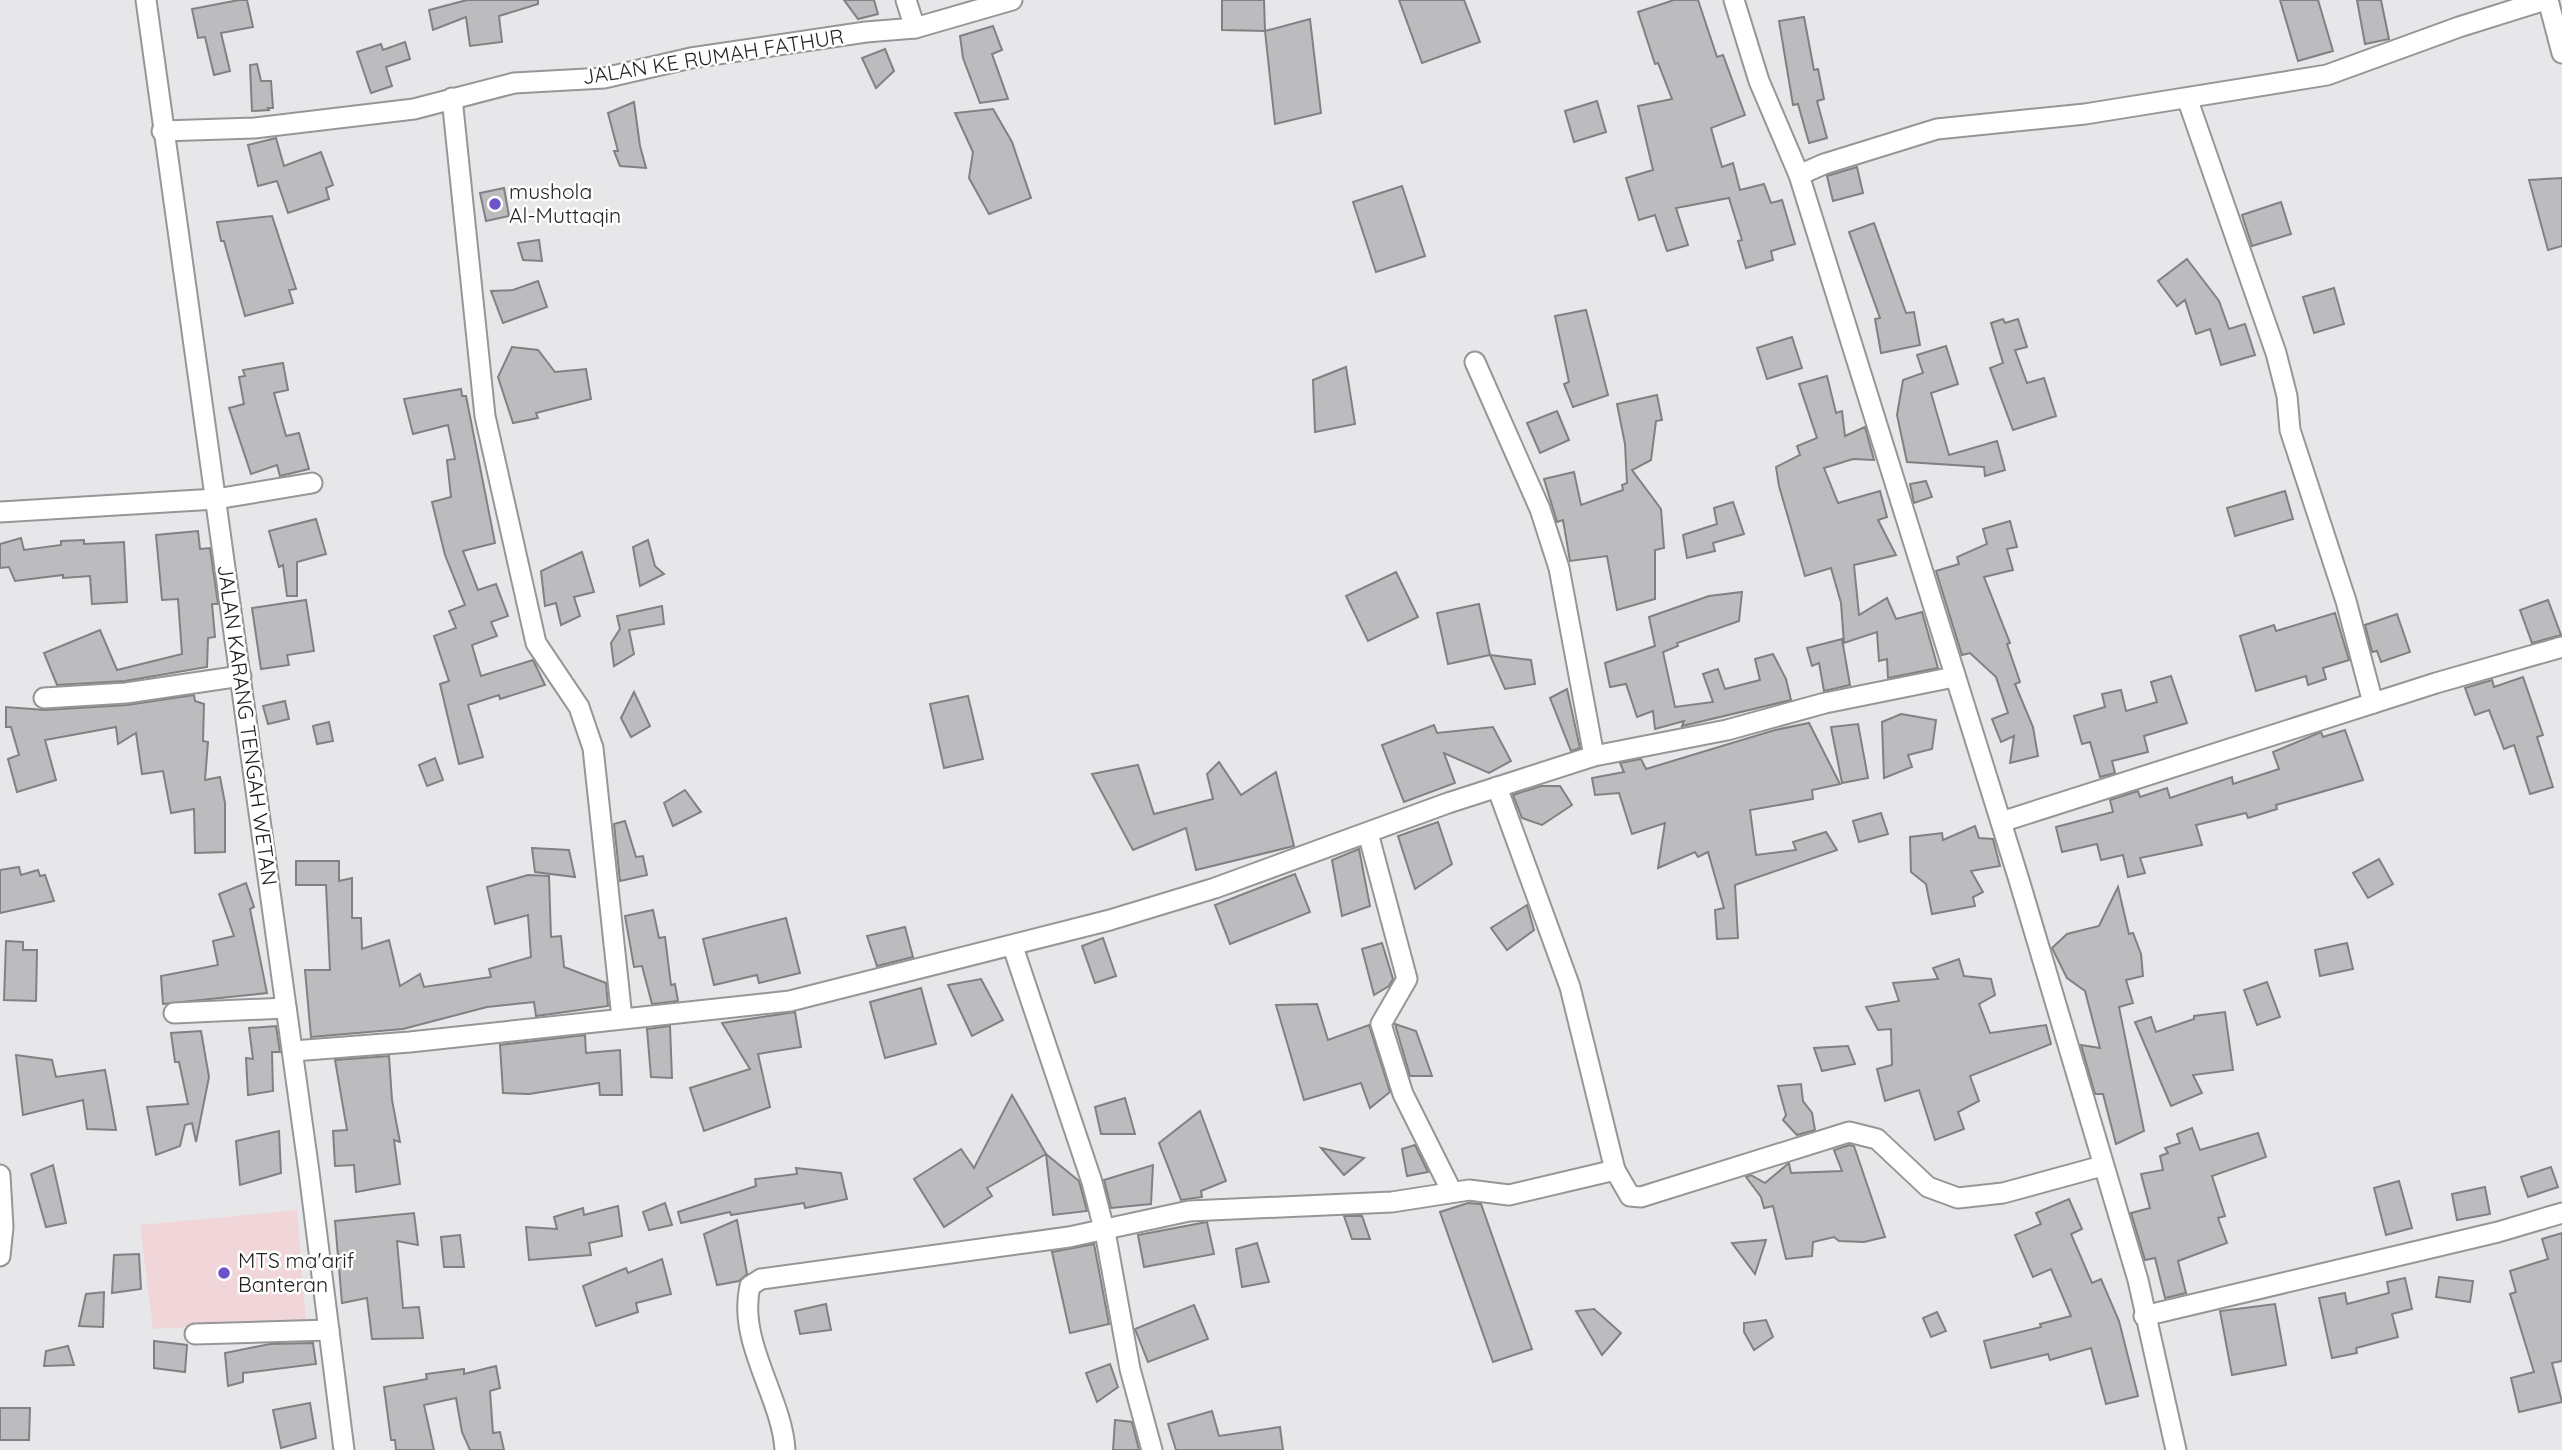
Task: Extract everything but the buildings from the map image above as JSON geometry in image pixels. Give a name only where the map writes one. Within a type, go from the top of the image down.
[{"type":"street","name":"JALAN KARANG TENGAH WETAN","points":[[146,0],[162,131],[293,1051],[344,1450]]},
{"type":"street","points":[[906,0],[915,28]]},
{"type":"street","name":"JALAN KE RUMAH FATHUR","points":[[162,131],[254,128],[414,109],[514,83],[604,78],[691,58],[866,32],[915,28],[1012,0]]},
{"type":"street","points":[[1734,0],[1759,81],[1799,175],[2001,822],[2137,1280],[2176,1450]]},
{"type":"street","points":[[1799,175],[1824,164],[1937,129],[2085,114],[2327,75],[2512,5],[2546,0],[2562,53]]},
{"type":"street","points":[[452,98],[485,416],[536,643],[579,708],[593,748],[622,1018]]},
{"type":"street","points":[[2187,98],[2276,353],[2287,396],[2290,430],[2346,601],[2373,703]]},
{"type":"street","points":[[1475,362],[1540,509],[1559,568],[1594,756]]},
{"type":"street","points":[[0,512],[216,499],[312,483]]},
{"type":"street","points":[[2001,822],[2373,703],[2562,647]]},
{"type":"street","points":[[44,698],[126,693],[241,676]]},
{"type":"street","points":[[293,1051],[410,1042],[790,1001],[1013,947],[1215,888],[1594,756],[1727,730],[1825,703],[1954,677]]},
{"type":"street","points":[[1497,788],[1570,987],[1615,1170],[1630,1196],[1641,1196],[1849,1132],[1877,1139],[1928,1187],[1958,1198],[2003,1193],[2102,1166]]},
{"type":"street","points":[[1368,833],[1407,979],[1381,1024],[1403,1094],[1452,1192]]},
{"type":"street","points":[[1013,947],[1092,1182],[1104,1229],[1130,1369],[1152,1450]]},
{"type":"street","points":[[174,1013],[286,1008]]},
{"type":"street","points":[[785,1450],[755,1350],[747,1299],[750,1286],[761,1279],[1069,1237],[1189,1211],[1392,1202],[1469,1190],[1508,1195],[1615,1170]]},
{"type":"street","points":[[0,1175],[3,1227],[0,1256]]},
{"type":"street","points":[[2144,1316],[2498,1231],[2562,1213]]},
{"type":"street","points":[[195,1334],[329,1330]]},
{"type":"shaded area","name":"MTS ma'arif Banteran","points":[[297,1210],[306,1321],[153,1329],[140,1225]]},
{"type":"place","name":"mushola Al-Muttaqin","points":[[495,204]]},
{"type":"place","name":"MTS ma'arif Banteran","points":[[224,1273]]}]
